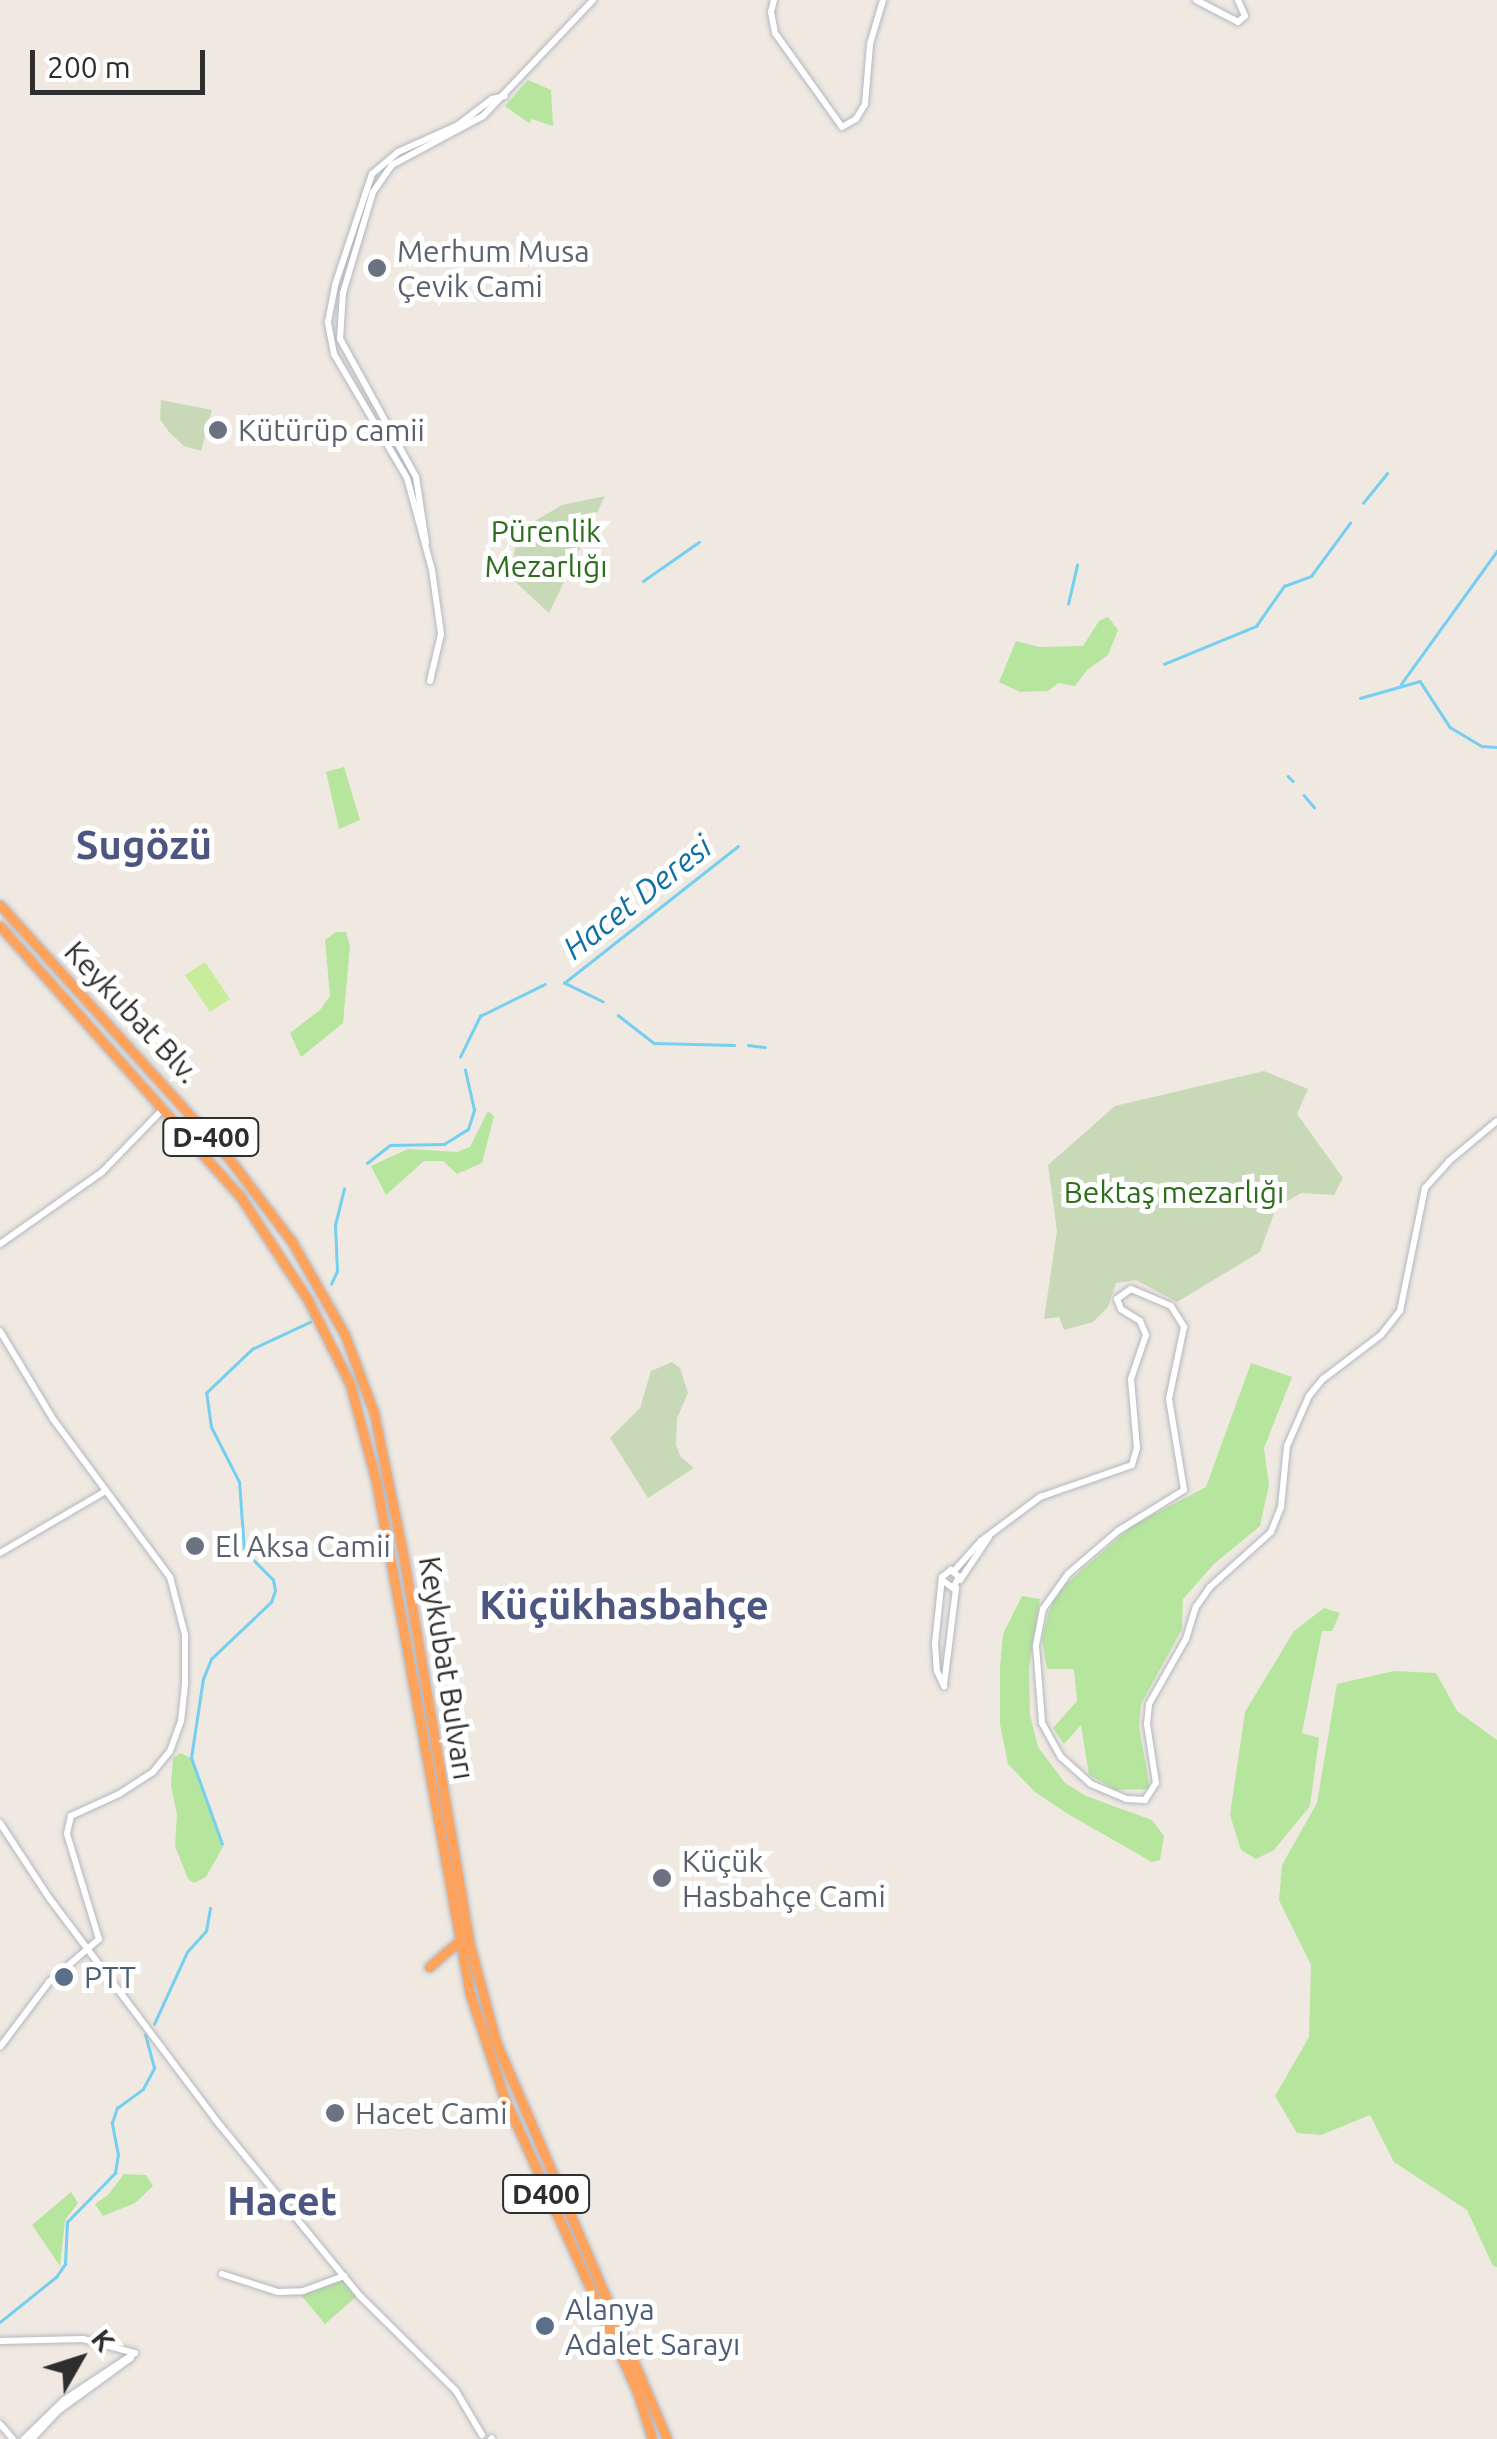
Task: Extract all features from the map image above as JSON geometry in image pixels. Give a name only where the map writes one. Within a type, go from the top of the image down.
[{"type":"highway","name":"Keykubat Blv.","points":[[0,905],[174,1092],[272,1212],[322,1287],[374,1413]]},
{"type":"highway","name":"Keykubat Blv.","points":[[0,926],[232,1186],[299,1285],[350,1384],[363,1431]]},
{"type":"highway","name":"Keykubat Bulvarı","points":[[374,1413],[403,1554],[462,1938],[513,2089],[670,2439]]},
{"type":"highway","name":"Keykubat Bulvarı","points":[[363,1431],[376,1480],[462,1938],[504,2096],[637,2391],[654,2439]]},
{"type":"highway","points":[[430,1968],[462,1938]]},
{"type":"street","points":[[430,681],[441,634],[416,477],[340,338],[343,293],[373,192],[383,174],[402,159],[474,124],[506,96],[593,0]]},
{"type":"street","points":[[774,0],[770,12],[775,33],[842,126],[856,119],[864,104],[870,44],[883,0]]},
{"type":"street","points":[[1196,0],[1238,22],[1245,16],[1238,0]]},
{"type":"street","points":[[0,1244],[102,1172],[165,1107]]},
{"type":"street","points":[[954,1571],[958,1584],[944,1686],[937,1672],[935,1644],[946,1572],[954,1571],[990,1536],[1040,1497],[1132,1464],[1137,1442],[1131,1379],[1146,1335],[1140,1321],[1121,1309],[1118,1299],[1131,1290],[1171,1306],[1184,1326],[1169,1399],[1184,1490],[1105,1540],[1068,1574],[1044,1609],[1036,1646],[1042,1723],[1061,1757],[1090,1784],[1140,1803],[1155,1789],[1147,1724],[1149,1704],[1186,1639],[1196,1607],[1210,1586],[1271,1532],[1281,1508],[1283,1460],[1309,1396],[1323,1379],[1381,1336],[1400,1310],[1425,1188],[1449,1160],[1497,1121]]},
{"type":"street","points":[[0,1331],[104,1492],[170,1577],[185,1635],[181,1721],[170,1751],[152,1772],[119,1794],[71,1816],[67,1834],[99,1939],[49,1982],[0,2047]]},
{"type":"street","points":[[0,1554],[104,1492]]},
{"type":"street","points":[[942,1580],[947,1587],[958,1584],[990,1536]]},
{"type":"street","points":[[0,1823],[215,2119],[344,2276],[456,2391],[482,2435]]},
{"type":"street","points":[[222,2274],[278,2292],[303,2291],[344,2276]]},
{"type":"street","points":[[0,2341],[83,2339],[135,2353]]},
{"type":"street","points":[[118,2348],[120,2360]]},
{"type":"street","points":[[24,2439],[54,2408],[135,2353]]},
{"type":"street","points":[[32,2439],[58,2411],[135,2353]]},
{"type":"street","points":[[0,2424],[13,2439]]},
{"type":"green space","points":[[528,80],[551,90],[553,126],[532,119],[529,123],[505,106]]},
{"type":"green space","points":[[161,400],[212,410],[201,451],[184,446],[169,432],[160,419]]},
{"type":"green space","name":"Pürenlik Mezarlığı","points":[[605,496],[549,613],[510,577],[518,531],[562,505]]},
{"type":"green space","points":[[1108,617],[1118,630],[1108,655],[1087,670],[1075,686],[1058,683],[1048,691],[1020,692],[999,682],[1016,641],[1039,647],[1083,646],[1099,621]]},
{"type":"green space","points":[[344,767],[360,820],[339,829],[326,772]]},
{"type":"green space","points":[[336,932],[346,932],[350,946],[343,1023],[301,1057],[290,1033],[320,1010],[330,996],[325,940]]},
{"type":"green space","points":[[205,962],[230,999],[210,1012],[185,975]]},
{"type":"green space","name":"Bektaş mezarlığı","points":[[1264,1071],[1308,1089],[1297,1114],[1343,1178],[1334,1195],[1301,1193],[1276,1208],[1260,1252],[1177,1302],[1136,1280],[1116,1283],[1108,1307],[1093,1322],[1064,1330],[1059,1317],[1044,1319],[1057,1231],[1048,1165],[1115,1106]]},
{"type":"green space","points":[[488,1111],[494,1116],[482,1163],[457,1174],[443,1161],[424,1161],[386,1195],[371,1166],[408,1149],[457,1152],[470,1147]]},
{"type":"green space","points":[[672,1362],[680,1368],[688,1393],[677,1418],[676,1445],[680,1456],[694,1468],[648,1498],[610,1438],[640,1408],[651,1371]]},
{"type":"green space","points":[[1251,1363],[1292,1377],[1264,1448],[1269,1485],[1260,1526],[1214,1564],[1183,1599],[1182,1629],[1141,1704],[1139,1727],[1150,1789],[1116,1790],[1089,1775],[1081,1725],[1064,1744],[1053,1728],[1077,1701],[1074,1669],[1047,1669],[1042,1640],[1048,1614],[1057,1592],[1132,1526],[1206,1487]]},
{"type":"green space","points":[[1022,1596],[1040,1599],[1029,1667],[1030,1715],[1038,1747],[1065,1783],[1086,1796],[1152,1820],[1164,1836],[1160,1860],[1152,1862],[1068,1814],[1035,1792],[1008,1764],[1000,1724],[1000,1667],[1003,1634]]},
{"type":"green space","points":[[1324,1608],[1340,1613],[1332,1631],[1322,1631],[1302,1733],[1319,1738],[1310,1806],[1274,1850],[1256,1859],[1241,1850],[1230,1815],[1245,1712],[1294,1631]]},
{"type":"green space","points":[[1394,1671],[1436,1673],[1457,1711],[1497,1740],[1497,2267],[1493,2266],[1467,2210],[1394,2162],[1370,2115],[1321,2135],[1297,2133],[1275,2096],[1309,2037],[1311,1965],[1279,1900],[1282,1865],[1317,1803],[1337,1684]]},
{"type":"green space","points":[[181,1753],[192,1759],[223,1847],[206,1877],[194,1883],[188,1879],[175,1846],[177,1815],[171,1785],[173,1758]]},
{"type":"green space","points":[[124,2174],[146,2175],[153,2186],[135,2203],[103,2216],[95,2204],[108,2195]]},
{"type":"green space","points":[[71,2192],[78,2203],[65,2220],[60,2266],[32,2225]]},
{"type":"green space","points":[[343,2279],[357,2296],[325,2324],[301,2295]]},
{"type":"waterway","points":[[1363,503],[1387,473]]},
{"type":"waterway","points":[[1164,664],[1256,626],[1284,586],[1311,576],[1350,523]]},
{"type":"waterway","points":[[643,581],[699,542]]},
{"type":"waterway","points":[[1401,684],[1497,551]]},
{"type":"waterway","points":[[1068,604],[1077,565]]},
{"type":"waterway","points":[[1360,698],[1420,681],[1450,727],[1482,746],[1497,747]]},
{"type":"waterway","points":[[1288,776],[1293,781]]},
{"type":"waterway","points":[[1304,795],[1314,807]]},
{"type":"waterway","name":"Hacet Deresi","points":[[603,1002],[564,983],[738,846]]},
{"type":"waterway","name":"Hacet Deresi","points":[[460,1057],[480,1016],[545,984]]},
{"type":"waterway","points":[[618,1015],[654,1043],[734,1045]]},
{"type":"waterway","points":[[748,1045],[765,1047]]},
{"type":"waterway","name":"Hacet Deresi","points":[[367,1163],[390,1145],[444,1144],[468,1129],[474,1110],[465,1070]]},
{"type":"waterway","name":"Hacet Deresi","points":[[331,1284],[337,1271],[335,1225],[344,1189]]},
{"type":"waterway","name":"Hacet Deresi","points":[[222,1844],[191,1758],[203,1679],[211,1659],[271,1602],[275,1591],[273,1580],[244,1551],[239,1482],[211,1427],[206,1393],[252,1349],[310,1322]]},
{"type":"waterway","name":"Hacet Deresi","points":[[154,2024],[187,1952],[206,1931],[210,1908]]},
{"type":"waterway","name":"Hacet Deresi","points":[[0,2322],[56,2277],[65,2264],[67,2222],[115,2173],[118,2155],[112,2123],[117,2108],[143,2089],[154,2068],[145,2035]]},
{"type":"place","name":"Merhum Musa Çevik Cami","points":[[377,268]]},
{"type":"place","name":"Kütürüp camii","points":[[218,430]]},
{"type":"place","name":"El Aksa Camii","points":[[195,1546]]},
{"type":"place","name":"Küçük Hasbahçe Cami","points":[[662,1878]]},
{"type":"place","name":"PTT","points":[[64,1977]]},
{"type":"place","name":"Hacet Cami","points":[[335,2113]]},
{"type":"place","name":"Alanya Adalet Sarayı","points":[[545,2326]]},
{"type":"district","name":"Sugözü","points":[[144,845]]},
{"type":"district","name":"Küçükhasbahçe","points":[[624,1605]]},
{"type":"district","name":"Hacet","points":[[282,2201]]}]
